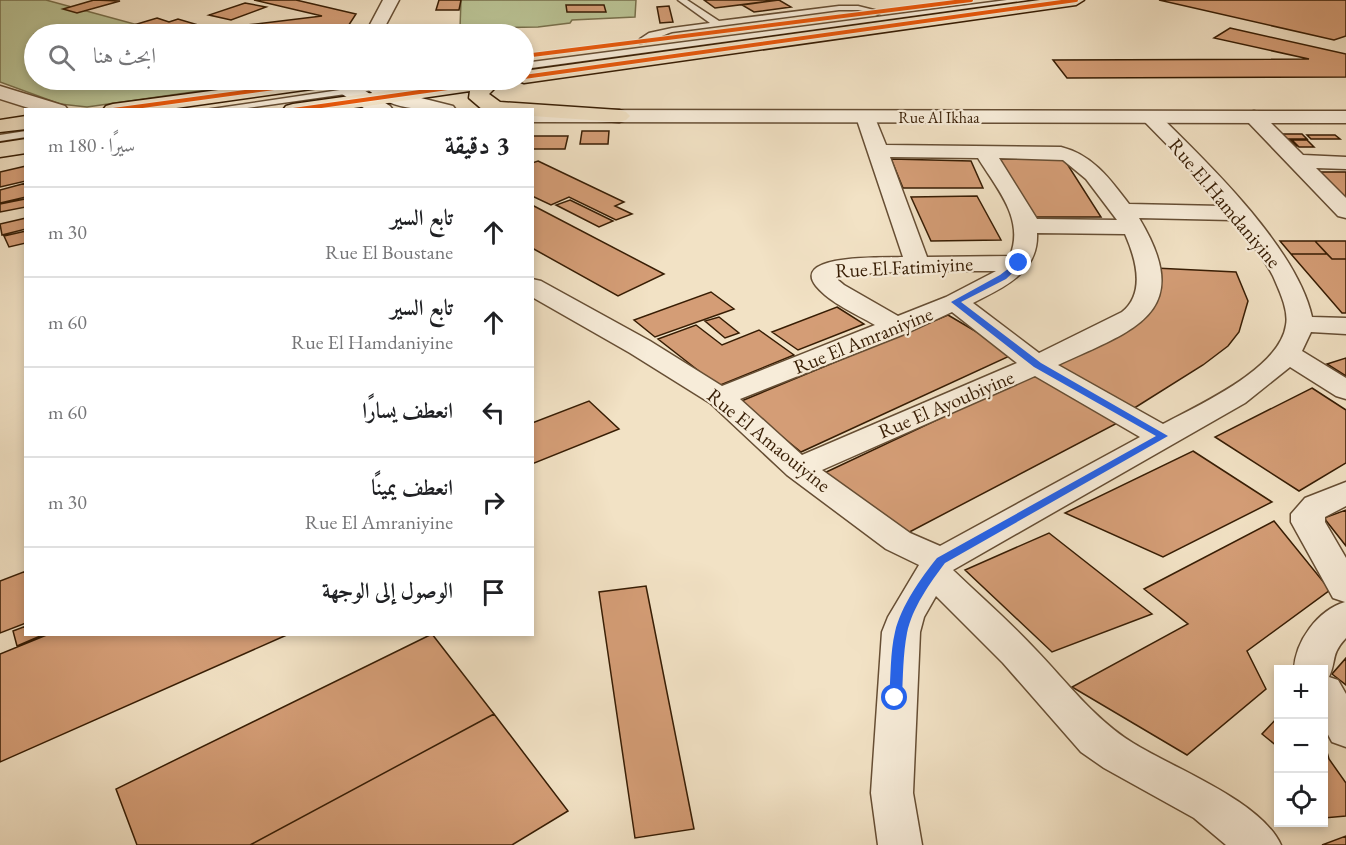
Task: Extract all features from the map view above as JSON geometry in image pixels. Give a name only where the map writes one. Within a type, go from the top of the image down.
[{"type":"main road","points":[[534,55],[878,12],[902,5],[971,0]]},
{"type":"main road","points":[[534,76],[1076,0]]},
{"type":"main road","points":[[124,108],[222,90]]},
{"type":"main road","points":[[300,108],[364,90]]},
{"type":"main road","points":[[483,90],[479,93],[479,98],[484,103],[507,108]]},
{"type":"main road","points":[[534,110],[619,116]]},
{"type":"main road","points":[[0,126],[24,122]]},
{"type":"main road","points":[[0,150],[24,146]]},
{"type":"street","points":[[378,24],[391,0]]},
{"type":"street","points":[[364,90],[436,108]]},
{"type":"street","points":[[6,100],[48,108]]},
{"type":"street","name":"Rue Al Ikhaa","points":[[534,116],[1346,117]]},
{"type":"street","points":[[866,117],[917,264]]},
{"type":"street","name":"Rue El Hamdaniyine","points":[[1150,117],[1195,162],[1239,213],[1284,273],[1295,298],[1300,324]]},
{"type":"street","points":[[1254,117],[1346,211]]},
{"type":"street","name":"Rue El Ayoubiyine","points":[[798,468],[1037,365],[1118,326],[1144,305],[1149,281],[1146,256],[1127,219],[1075,156],[1061,153],[878,151]]},
{"type":"street","points":[[985,153],[1025,217],[1026,245],[1019,263]]},
{"type":"street","points":[[1296,162],[1346,163]]},
{"type":"street","points":[[1025,226],[1239,213]]},
{"type":"street","name":"Rue El Fatimiyine","points":[[898,327],[835,290],[826,282],[825,272],[833,268],[917,264],[1019,263]]},
{"type":"street","name":"Rue El Amraniyine","points":[[720,397],[898,327],[955,302],[1003,277],[1019,263]]},
{"type":"street","name":"Rue El Amaouiyine","points":[[534,287],[640,347],[720,397],[798,468],[898,541],[937,566],[1096,740],[1119,756],[1209,805],[1259,845]]},
{"type":"street","points":[[955,302],[1037,365],[1163,436]]},
{"type":"street","points":[[900,845],[892,793],[901,632],[906,617],[937,566],[1235,397],[1277,365],[1294,342],[1300,324],[1346,326]]},
{"type":"street","points":[[1286,353],[1346,390]]},
{"type":"street","points":[[1346,493],[1317,506],[1308,514],[1308,522],[1346,589]]},
{"type":"street","points":[[1313,665],[1316,647],[1325,634],[1346,615]]},
{"type":"street","points":[[1328,699],[1346,730]]},
{"type":"lane","points":[[682,0],[718,24]]},
{"type":"lane","points":[[534,65],[1024,0]]},
{"type":"lane","points":[[643,41],[664,32],[839,8],[858,8],[878,12]]},
{"type":"lane","points":[[224,108],[364,90]]},
{"type":"lane","points":[[0,138],[24,134]]},
{"type":"green space","points":[[0,0],[46,0],[134,24],[24,24],[24,90],[207,90],[87,107],[60,104],[0,82]]},
{"type":"green space","points":[[461,0],[636,0],[635,17],[572,20],[570,23],[538,27],[534,27],[534,24],[460,24]]},
{"type":"building","points":[[94,0],[120,1],[77,13],[63,9]]},
{"type":"building","points":[[254,0],[296,0],[356,14],[350,24],[255,24],[322,16]]},
{"type":"building","points":[[439,0],[461,0],[459,10],[436,10]]},
{"type":"building","points":[[704,0],[779,0],[715,8]]},
{"type":"building","points":[[779,0],[791,7],[754,12],[742,5]]},
{"type":"building","points":[[1159,0],[1346,0],[1346,36],[1334,40]]},
{"type":"building","points":[[245,3],[266,7],[231,20],[209,15]]},
{"type":"building","points":[[566,5],[604,5],[606,12],[567,12]]},
{"type":"building","points":[[669,6],[673,22],[660,23],[657,7]]},
{"type":"building","points":[[157,18],[169,22],[178,19],[195,24],[137,24]]},
{"type":"building","points":[[1230,28],[1346,54],[1346,77],[1067,78],[1053,60],[1309,59],[1214,38]]},
{"type":"building","points":[[582,131],[609,131],[608,144],[580,144]]},
{"type":"building","points":[[1274,134],[1302,134],[1307,139],[1289,139],[1296,146],[1286,146]]},
{"type":"building","points":[[1307,135],[1335,135],[1340,139],[1311,139]]},
{"type":"building","points":[[534,136],[568,136],[565,149],[534,149]]},
{"type":"building","points":[[1292,140],[1307,140],[1314,147],[1299,147]]},
{"type":"building","points":[[891,159],[971,161],[983,188],[903,188]]},
{"type":"building","points":[[995,159],[1064,159],[1101,217],[1025,217]]},
{"type":"building","points":[[538,161],[624,202],[615,206],[632,214],[616,220],[569,197],[551,205],[534,197],[534,162]]},
{"type":"building","points":[[24,166],[24,181],[0,187],[0,172]]},
{"type":"building","points":[[1314,172],[1346,172],[1346,202]]},
{"type":"building","points":[[24,184],[24,197],[0,203],[0,190]]},
{"type":"building","points":[[977,196],[1001,240],[931,241],[911,197]]},
{"type":"building","points":[[24,199],[24,207],[0,212],[0,204]]},
{"type":"building","points":[[570,200],[613,221],[599,227],[556,205]]},
{"type":"building","points":[[534,206],[664,274],[618,296],[534,249]]},
{"type":"building","points":[[24,218],[24,230],[2,235],[0,224]]},
{"type":"building","points":[[24,231],[24,243],[9,247],[4,236]]},
{"type":"building","points":[[1280,241],[1315,241],[1327,254],[1291,254]]},
{"type":"building","points":[[1315,241],[1346,241],[1346,259],[1332,259]]},
{"type":"building","points":[[1291,254],[1327,254],[1332,259],[1346,259],[1346,313],[1342,313]]},
{"type":"building","points":[[1155,268],[1236,272],[1248,301],[1239,332],[1228,346],[1203,365],[1128,412],[1049,365],[1150,303]]},
{"type":"building","points":[[711,292],[734,309],[655,337],[634,320]]},
{"type":"building","points":[[837,307],[864,324],[798,350],[772,332]]},
{"type":"building","points":[[948,315],[1014,354],[801,452],[739,402]]},
{"type":"building","points":[[719,317],[739,333],[725,338],[705,321]]},
{"type":"building","points":[[696,325],[722,345],[759,330],[794,355],[718,386],[658,339]]},
{"type":"building","points":[[1346,358],[1346,376],[1327,364]]},
{"type":"building","points":[[1043,370],[1125,419],[898,538],[820,475]]},
{"type":"building","points":[[1312,388],[1346,410],[1346,463],[1299,491],[1215,437]]},
{"type":"building","points":[[589,401],[619,429],[534,463],[534,422]]},
{"type":"building","points":[[1193,451],[1272,502],[1163,557],[1065,513]]},
{"type":"building","points":[[1346,510],[1346,546],[1324,518]]},
{"type":"building","points":[[1274,521],[1330,590],[1247,651],[1266,689],[1187,755],[1072,687],[1188,624],[1144,589]]},
{"type":"building","points":[[1049,533],[1152,614],[1052,652],[965,570]]},
{"type":"building","points":[[24,572],[24,624],[0,633],[0,581]]},
{"type":"building","points":[[646,586],[694,829],[635,838],[599,592]]},
{"type":"building","points":[[24,627],[24,636],[40,636],[17,646],[13,631]]},
{"type":"building","points":[[44,636],[284,636],[0,762],[0,654]]},
{"type":"building","points":[[428,636],[434,636],[494,714],[250,845],[137,845],[116,789]]},
{"type":"building","points":[[1346,658],[1346,685],[1332,674]]},
{"type":"building","points":[[494,714],[568,811],[512,845],[250,845]]},
{"type":"building","points":[[1274,721],[1274,744],[1262,734]]},
{"type":"building","points":[[1328,756],[1346,783],[1346,816],[1328,818]]},
{"type":"building","points":[[1346,836],[1346,845],[1322,845]]},
{"type":"cycle path","points":[[534,55],[971,0]]},
{"type":"cycle path","points":[[534,76],[1076,0]]},
{"type":"cycle path","points":[[128,108],[260,90]]},
{"type":"cycle path","points":[[307,108],[434,90]]},
{"type":"route","points":[[895,698],[901,632],[906,617],[928,577],[941,561],[1163,436],[1037,365],[955,302],[1003,277],[1019,263]]}]
